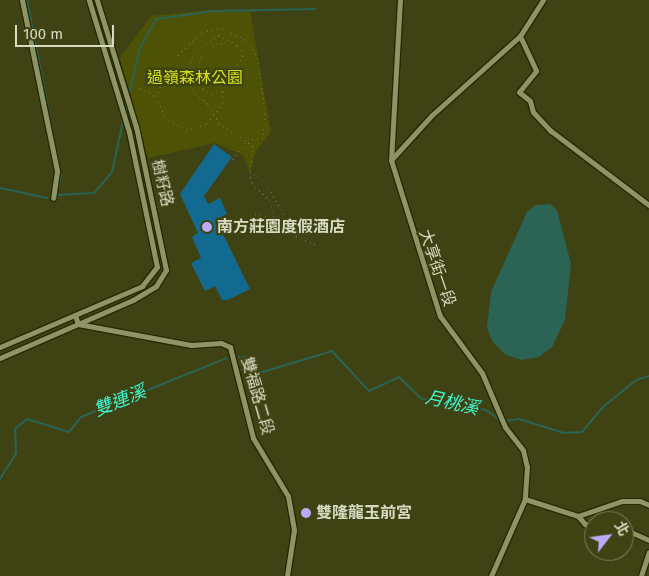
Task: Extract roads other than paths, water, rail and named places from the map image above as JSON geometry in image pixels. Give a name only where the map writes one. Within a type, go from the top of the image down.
[{"type":"street","points":[[22,0],[57,171],[53,198]]},
{"type":"street","name":"樹籽路","points":[[76,315],[142,286],[157,267],[129,132],[89,0]]},
{"type":"street","name":"樹籽路","points":[[0,358],[151,290],[166,270],[136,127],[97,0]]},
{"type":"street","name":"大享街一段","points":[[400,0],[391,160],[440,316],[482,373],[492,401],[505,427],[525,456],[525,500]]},
{"type":"street","points":[[391,160],[432,115],[520,36],[543,0]]},
{"type":"street","points":[[520,36],[536,71],[519,92],[530,101],[533,112],[551,131],[649,205]]},
{"type":"street","points":[[0,347],[76,315],[78,324]]},
{"type":"street","name":"雙福路二段","points":[[78,324],[191,346],[221,343],[230,347],[253,438],[288,496],[294,530],[287,576]]},
{"type":"street","points":[[490,576],[525,500],[578,516],[584,523]]},
{"type":"street","points":[[578,516],[622,501],[649,505]]},
{"type":"street","points":[[634,533],[649,540]]},
{"type":"street","points":[[640,576],[649,552]]},
{"type":"water","points":[[550,204],[557,210],[571,264],[565,320],[552,347],[539,357],[522,360],[506,355],[492,341],[487,327],[491,292],[527,212],[536,205]]},
{"type":"waterway","points":[[27,0],[61,176],[56,195]]},
{"type":"waterway","points":[[129,94],[140,48],[156,19],[213,11],[315,9]]},
{"type":"waterway","points":[[126,110],[127,105]]},
{"type":"waterway","points":[[56,195],[94,193],[112,172],[123,121]]},
{"type":"waterway","points":[[0,188],[47,198]]},
{"type":"waterway","name":"月桃溪","points":[[262,430],[246,377],[332,351],[369,391],[399,377],[422,399],[486,410],[499,419]]},
{"type":"waterway","name":"雙連溪","points":[[239,357],[245,357],[259,372]]},
{"type":"waterway","name":"雙連溪","points":[[0,479],[16,453],[15,429],[27,419],[69,432],[81,417],[227,358]]},
{"type":"waterway","name":"月桃溪","points":[[503,421],[519,419],[564,433],[582,432],[603,407],[636,380],[649,376]]},
{"type":"place","name":"南方莊園度假酒店","points":[[207,227]]},
{"type":"place","name":"雙隆龍玉前宮","points":[[306,513]]},
{"type":"park label","name":"過嶺森林公園","points":[[195,78]]}]
